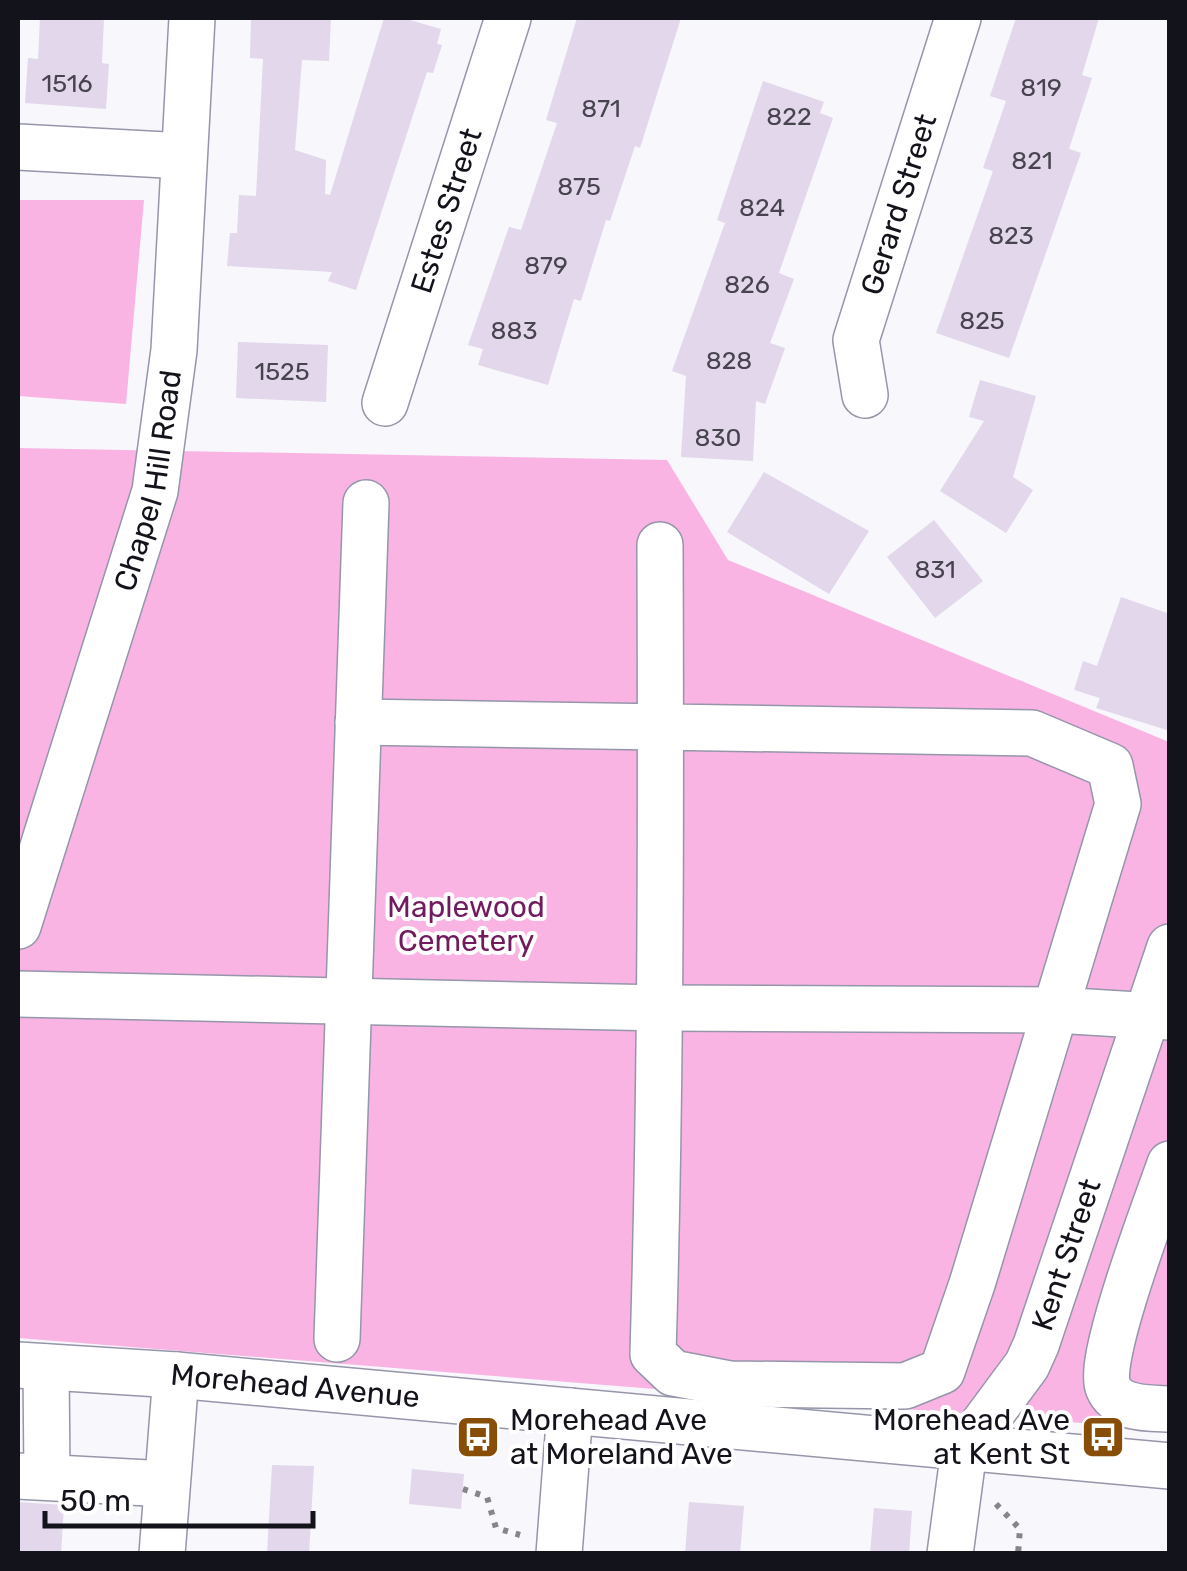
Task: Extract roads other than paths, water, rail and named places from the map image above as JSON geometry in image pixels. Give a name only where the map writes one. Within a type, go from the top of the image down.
[{"type":"street","name":"Chapel Hill Road","points":[[18,926],[36,808],[155,491],[174,350],[192,18]]},
{"type":"street","name":"Estes Street","points":[[385,403],[508,18]]},
{"type":"street","name":"Gerard Street","points":[[865,395],[856,340],[958,18]]},
{"type":"street","points":[[18,147],[184,156]]},
{"type":"street","points":[[337,1339],[366,502]]},
{"type":"street","points":[[358,722],[661,726],[1032,733],[1110,766],[1118,804],[942,1371],[905,1386],[730,1384],[673,1373],[653,1354],[663,1008],[661,726],[660,544]]},
{"type":"street","name":"Kent Street","points":[[950,1554],[964,1450],[1014,1384],[1036,1345],[1158,1016],[1170,946]]},
{"type":"street","points":[[18,994],[663,1008],[1056,1010],[1158,1016]]},
{"type":"street","points":[[1170,1164],[1114,1332],[1106,1380],[1108,1390],[1124,1404],[1170,1410]]},
{"type":"street","points":[[32,1366],[32,1476],[166,1484]]},
{"type":"street","name":"Morehead Avenue","points":[[32,1366],[176,1375],[1170,1466]]},
{"type":"street","points":[[162,1554],[176,1375]]},
{"type":"street","points":[[540,1544],[570,1411]]},
{"type":"place","name":"Morehead Ave at Moreland Ave","points":[[478,1437]]},
{"type":"place","name":"Morehead Ave at Kent St","points":[[1103,1437]]},
{"type":"park label","name":"Maplewood Cemetery","points":[[466,924]]}]
